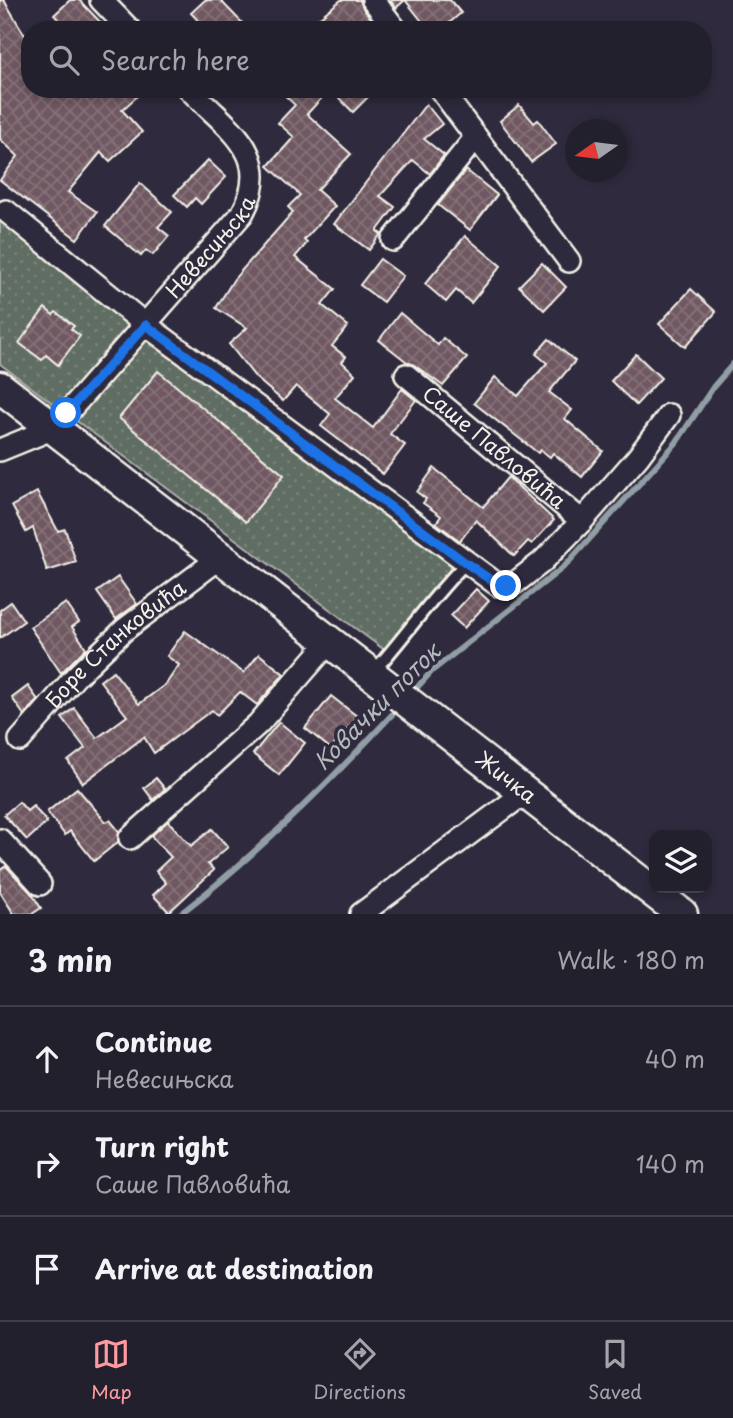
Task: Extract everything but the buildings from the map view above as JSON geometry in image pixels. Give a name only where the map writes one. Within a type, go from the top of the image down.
[{"type":"main road","name":"Жичка","points":[[0,387],[682,914]]},
{"type":"street","points":[[101,0],[121,21]]},
{"type":"street","points":[[373,0],[389,21]]},
{"type":"street","name":"Невесињска","points":[[54,428],[242,215],[255,174],[251,158],[244,145],[198,98]]},
{"type":"street","points":[[447,98],[569,261]]},
{"type":"street","points":[[393,240],[476,137]]},
{"type":"street","name":"Саше Павловића","points":[[6,211],[146,325],[498,585],[515,583],[542,562],[582,522],[638,457],[669,415]]},
{"type":"street","name":"Саше Павловића","points":[[406,375],[582,522]]},
{"type":"street","points":[[0,450],[54,428]]},
{"type":"street","name":"Боре Станковића","points":[[20,740],[76,676],[124,630],[221,557]]},
{"type":"street","points":[[130,838],[258,724],[330,641]]},
{"type":"street","points":[[361,914],[526,792]]},
{"type":"street","points":[[0,840],[40,884]]},
{"type":"lane","points":[[377,678],[440,589],[466,563]]},
{"type":"green space","points":[[0,206],[457,555],[440,589],[390,654],[0,364]]},
{"type":"waterway","name":"Ковачки поток","points":[[411,694],[432,671],[565,566],[676,443],[714,386],[733,364]]},
{"type":"waterway","name":"Ковачки поток","points":[[180,914],[294,815],[399,707]]},
{"type":"route","points":[[66,413],[146,325],[466,563],[498,585],[506,586]]}]
